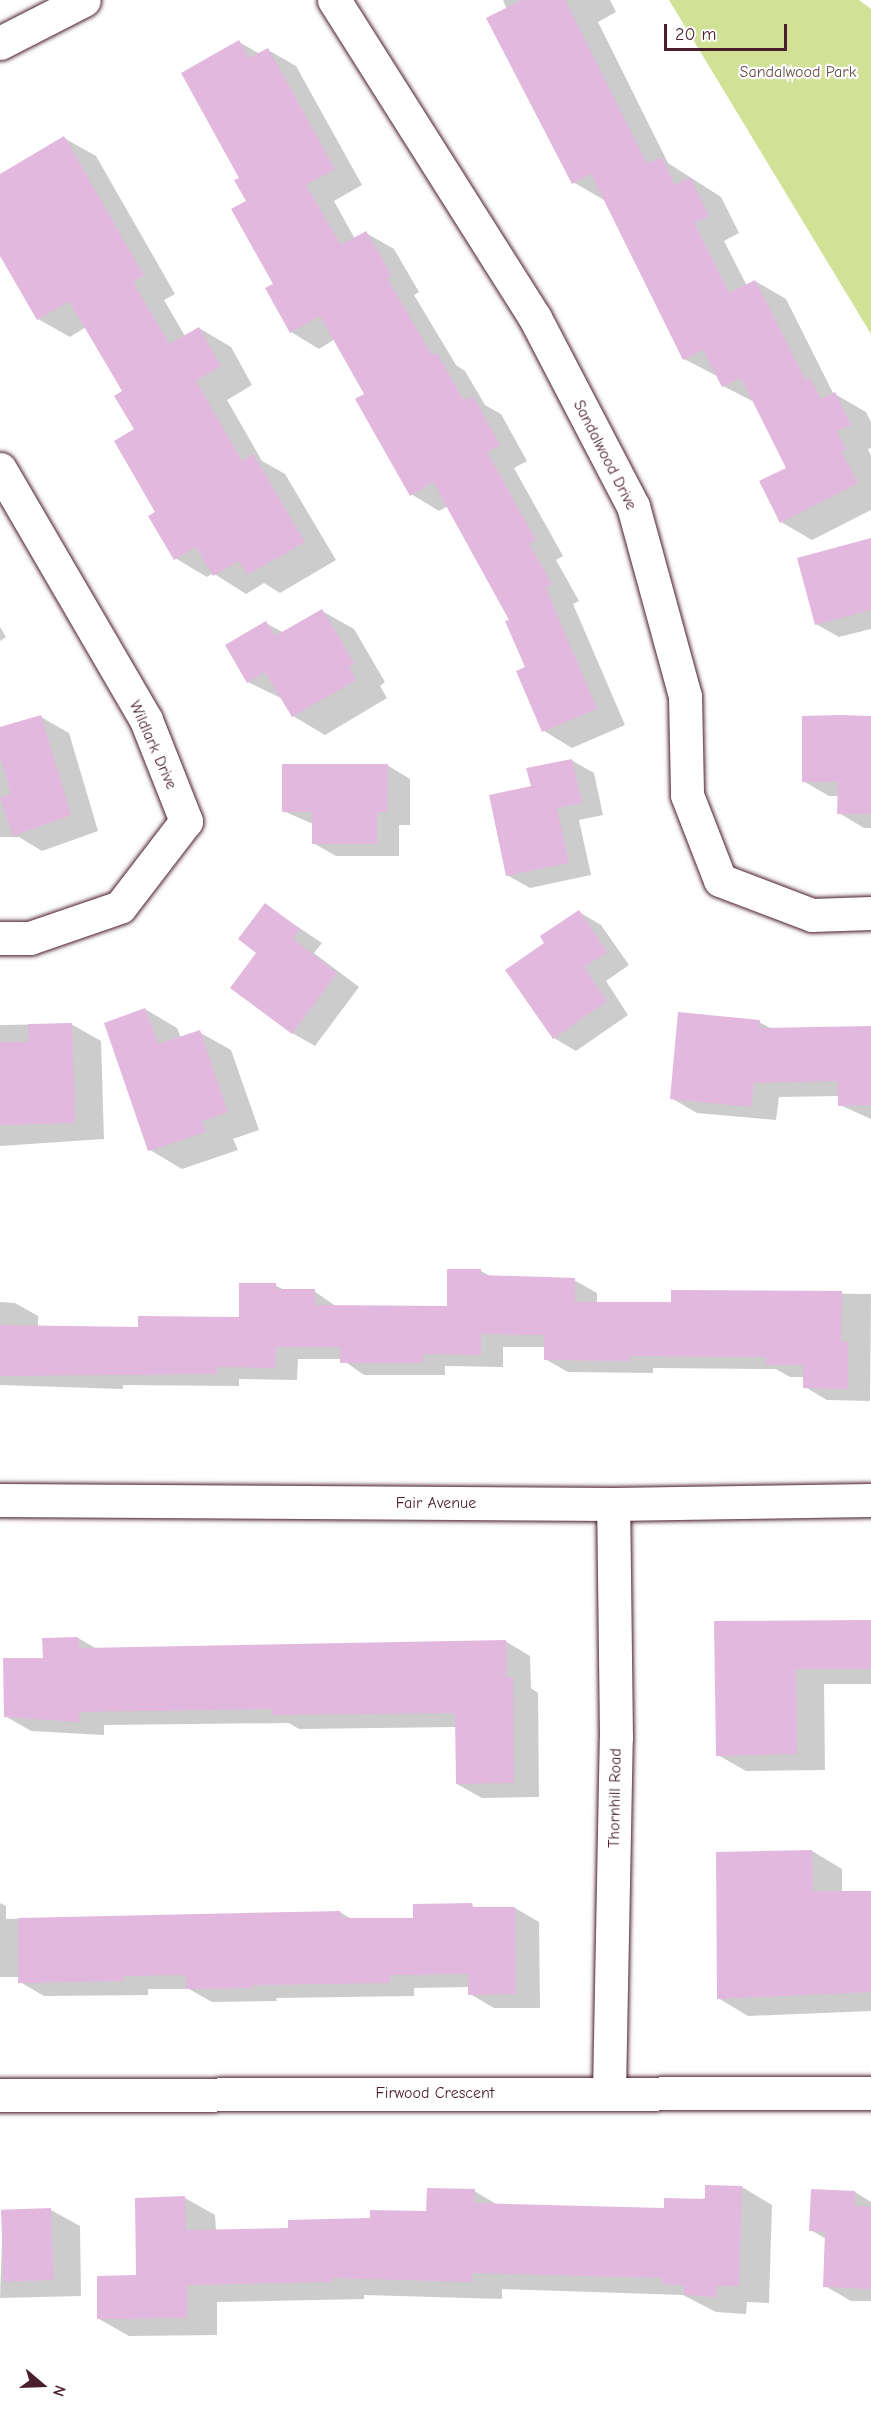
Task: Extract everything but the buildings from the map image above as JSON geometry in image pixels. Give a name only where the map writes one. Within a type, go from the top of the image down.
[{"type":"street","points":[[0,43],[84,0]]},
{"type":"street","name":"Sandalwood Drive","points":[[334,0],[535,318],[633,506],[685,696],[687,795],[720,880],[812,915],[871,913]]},
{"type":"street","name":"Wildlark Drive","points":[[0,469],[146,720],[186,821],[120,907],[30,938],[0,938]]},
{"type":"street","name":"Fair Avenue","points":[[0,1500],[613,1504],[871,1500]]},
{"type":"street","name":"Thornhill Road","points":[[609,2092],[616,1738],[613,1504]]},
{"type":"street","name":"Firwood Crescent","points":[[0,2094],[871,2093]]},
{"type":"green space","name":"Sandalwood Park","points":[[669,0],[859,0],[871,9],[871,334]]}]
